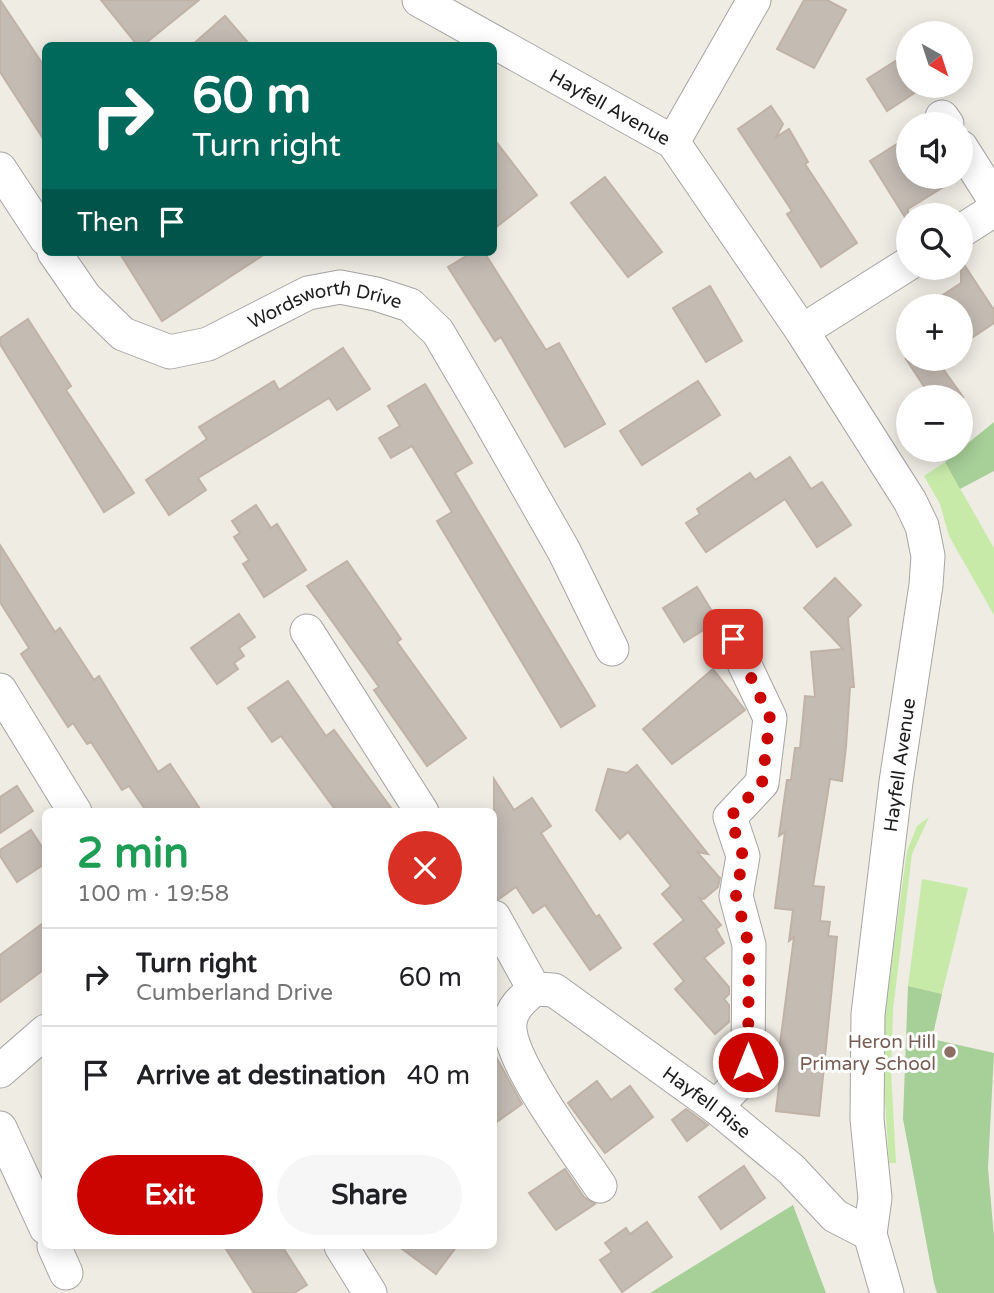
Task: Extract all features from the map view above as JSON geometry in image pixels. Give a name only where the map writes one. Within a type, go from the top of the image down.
[{"type":"street","name":"Hayfell Avenue","points":[[419,0],[494,42]]},
{"type":"street","points":[[673,142],[754,0]]},
{"type":"street","name":"Hayfell Avenue","points":[[497,44],[673,142],[802,331],[911,501],[922,526],[928,556],[896,782],[868,1014],[867,1119],[875,1198],[870,1234]]},
{"type":"street","points":[[973,166],[994,199]]},
{"type":"street","points":[[0,169],[42,233]]},
{"type":"street","points":[[973,223],[994,210]]},
{"type":"street","name":"Wordsworth Drive","points":[[57,256],[85,297],[123,334],[170,352],[208,344],[307,293],[340,287],[376,293],[410,305],[438,332],[565,551],[612,649]]},
{"type":"street","points":[[802,331],[896,272]]},
{"type":"street","points":[[307,631],[419,808]]},
{"type":"street","points":[[716,1107],[735,1087],[748,1062],[749,946],[736,896],[743,856],[730,817],[762,783],[770,718],[733,639]]},
{"type":"street","points":[[0,690],[73,808]]},
{"type":"street","points":[[497,922],[534,989],[519,1001],[509,1020],[511,1041],[541,1096],[600,1186]]},
{"type":"street","name":"Hayfell Rise","points":[[534,989],[554,990],[716,1107],[791,1169],[835,1216],[870,1234]]},
{"type":"street","points":[[0,1071],[42,1034]]},
{"type":"street","points":[[0,1128],[42,1219]]},
{"type":"street","points":[[870,1234],[887,1293]]},
{"type":"street","points":[[343,1249],[370,1293]]},
{"type":"green space","points":[[994,422],[994,471],[960,489],[945,462],[973,462],[973,439]]},
{"type":"green space","points":[[945,462],[994,548],[994,615],[949,536],[940,504],[924,476]]},
{"type":"green space","points":[[929,817],[912,854],[893,1010],[891,1071],[896,1163],[889,1163],[883,1071],[885,1010],[907,851],[917,826]]},
{"type":"green space","points":[[922,879],[968,888],[942,994],[908,986]]},
{"type":"green space","points":[[908,986],[942,994],[932,1039],[994,1053],[988,1168],[994,1237],[994,1293],[937,1293],[934,1283],[903,1119]]},
{"type":"green space","points":[[793,1205],[826,1293],[650,1293]]},
{"type":"building","points":[[0,0],[42,63],[42,137],[0,72]]},
{"type":"building","points":[[101,0],[199,0],[147,42],[135,42]]},
{"type":"building","points":[[804,0],[827,0],[846,10],[814,68],[777,49]]},
{"type":"building","points":[[225,16],[248,42],[196,42]]},
{"type":"building","points":[[896,61],[896,98],[907,98],[887,111],[867,79]]},
{"type":"building","points":[[771,106],[783,124],[776,137],[789,129],[808,162],[805,164],[857,243],[821,267],[787,214],[792,211],[738,129]]},
{"type":"building","points":[[497,143],[537,195],[497,227]]},
{"type":"building","points":[[896,145],[896,189],[940,189],[918,203],[896,203],[870,161]]},
{"type":"building","points":[[605,177],[662,252],[628,277],[571,203]]},
{"type":"building","points":[[121,256],[262,256],[162,321]]},
{"type":"building","points":[[466,256],[487,256],[546,350],[559,343],[605,424],[565,447],[501,337],[495,341],[448,267]]},
{"type":"building","points":[[973,278],[994,310],[994,323],[973,337],[973,294],[944,294],[961,283],[961,280]]},
{"type":"building","points":[[710,286],[742,341],[706,362],[673,308]]},
{"type":"building","points":[[28,319],[71,386],[66,390],[134,493],[104,512],[0,344],[0,338]]},
{"type":"building","points":[[343,348],[370,389],[337,410],[329,398],[198,478],[206,490],[169,515],[146,480],[207,439],[199,427],[274,381],[279,390]]},
{"type":"building","points":[[914,371],[945,371],[954,385],[923,385]]},
{"type":"building","points":[[698,381],[720,415],[642,465],[620,431]]},
{"type":"building","points":[[425,384],[472,463],[455,473],[595,706],[561,727],[437,521],[452,512],[412,446],[391,458],[379,438],[400,426],[388,406]]},
{"type":"building","points":[[790,457],[811,489],[822,482],[851,525],[817,547],[785,499],[706,552],[686,523],[700,514],[697,509],[750,473],[755,480]]},
{"type":"building","points":[[256,505],[271,528],[277,524],[306,570],[264,597],[243,564],[249,560],[234,537],[240,533],[232,521]]},
{"type":"building","points":[[0,545],[55,632],[60,628],[94,680],[99,676],[158,772],[170,764],[199,808],[144,808],[129,786],[122,790],[91,742],[87,744],[73,723],[68,727],[21,654],[29,648],[0,602]]},
{"type":"building","points":[[347,561],[401,639],[397,642],[466,738],[427,766],[374,690],[379,687],[307,586]]},
{"type":"building","points":[[835,578],[861,605],[848,618],[854,687],[850,687],[842,781],[830,779],[813,886],[824,887],[820,921],[830,922],[828,936],[837,937],[819,1116],[776,1111],[782,1059],[778,1059],[794,937],[789,941],[793,910],[775,908],[785,832],[779,836],[787,780],[791,780],[795,748],[800,748],[805,696],[815,697],[811,652],[843,649],[804,608]]},
{"type":"building","points":[[697,587],[718,621],[684,642],[663,608]]},
{"type":"building","points":[[239,614],[255,637],[239,648],[244,656],[234,663],[238,669],[217,684],[191,648]]},
{"type":"building","points":[[713,669],[745,710],[672,764],[643,729]]},
{"type":"building","points":[[288,681],[326,736],[334,730],[391,808],[334,808],[281,736],[272,742],[248,708]]},
{"type":"building","points":[[637,765],[708,854],[697,852],[720,878],[718,887],[704,899],[699,898],[721,925],[716,929],[724,943],[704,958],[729,987],[729,994],[724,999],[729,1005],[729,1022],[715,1034],[675,989],[684,981],[654,944],[684,920],[662,894],[671,886],[628,832],[620,839],[596,810],[608,769],[627,773]]},
{"type":"building","points":[[494,779],[514,810],[532,798],[551,826],[541,833],[596,917],[599,915],[621,948],[590,970],[545,905],[533,913],[516,887],[497,899],[497,808],[494,808]]},
{"type":"building","points":[[17,786],[33,811],[0,833],[0,797]]},
{"type":"building","points":[[31,830],[42,847],[42,866],[17,882],[0,856],[0,850]]},
{"type":"building","points":[[42,924],[42,971],[0,1002],[0,955]]},
{"type":"building","points":[[497,1058],[522,1104],[497,1122]]},
{"type":"building","points":[[597,1081],[611,1100],[630,1086],[653,1117],[605,1153],[568,1103]]},
{"type":"building","points":[[686,1109],[708,1125],[687,1141],[672,1120]]},
{"type":"building","points":[[744,1166],[765,1198],[721,1229],[699,1197]]},
{"type":"building","points":[[565,1169],[584,1197],[595,1204],[556,1230],[529,1193]]},
{"type":"building","points":[[647,1222],[672,1257],[622,1292],[600,1260],[612,1252],[605,1243],[626,1228],[630,1234]]},
{"type":"building","points":[[226,1249],[284,1249],[307,1285],[294,1293],[254,1293]]},
{"type":"building","points":[[402,1249],[455,1249],[436,1274]]},
{"type":"place","name":"Heron Hill Primary School","points":[[950,1052]]},
{"type":"route","points":[[733,639],[770,718],[762,783],[730,817],[743,856],[736,896],[749,946],[748,1062]]}]
